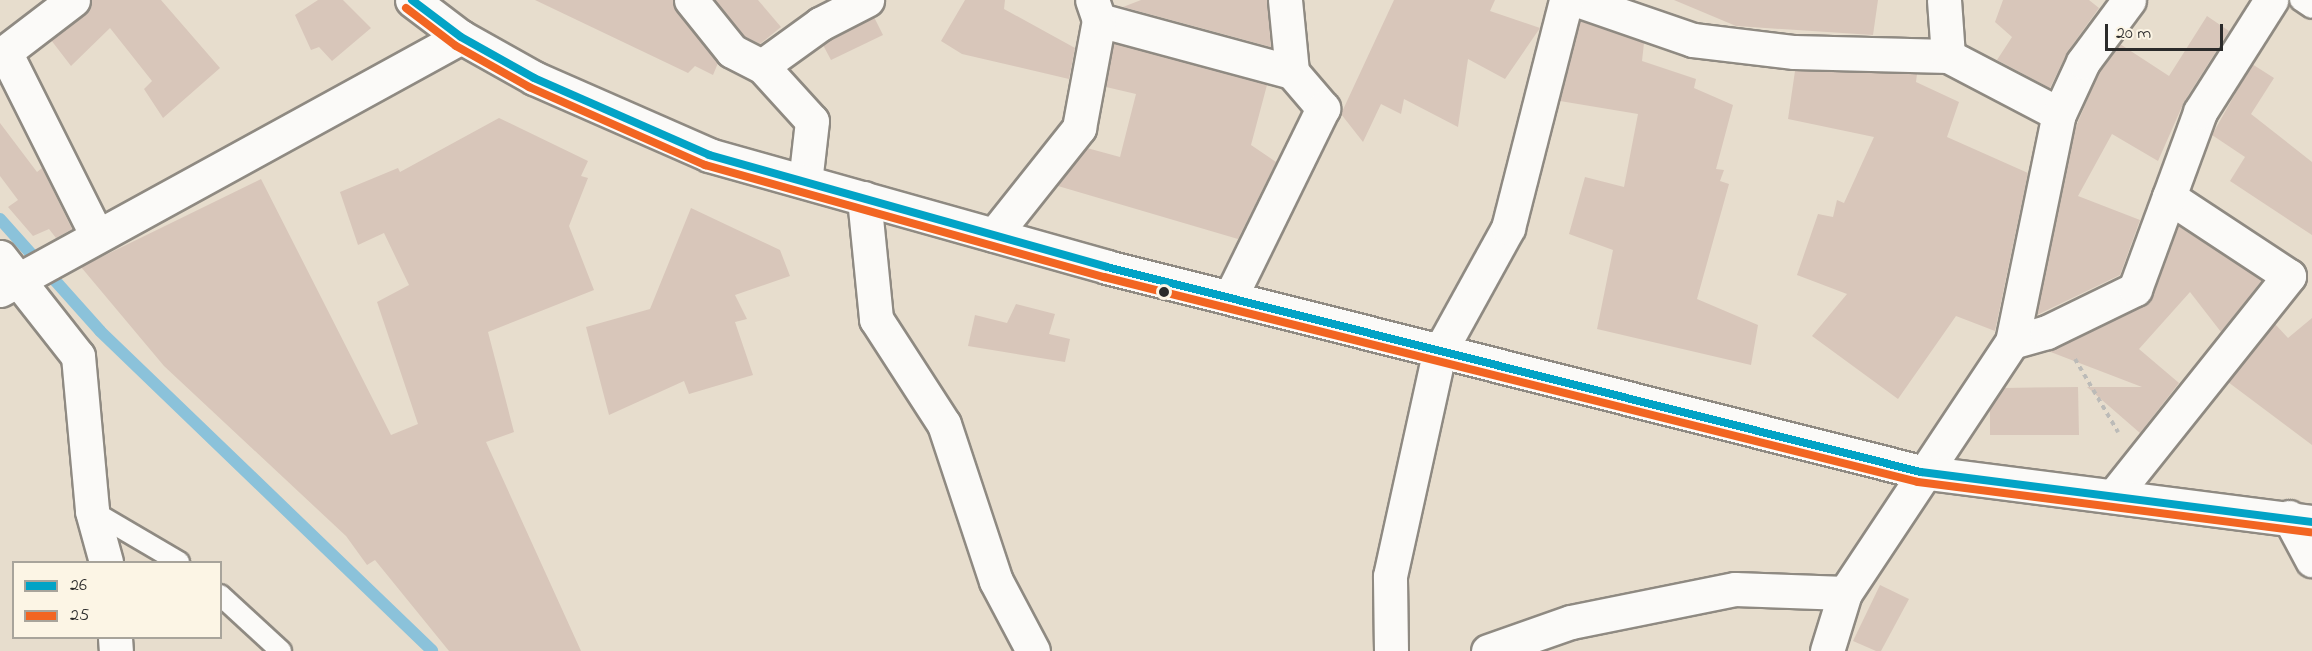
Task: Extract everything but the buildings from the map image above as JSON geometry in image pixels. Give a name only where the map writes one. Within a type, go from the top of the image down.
[{"type":"main road","points":[[73,0],[5,52],[96,234]]},
{"type":"main road","points":[[412,0],[461,37],[534,78],[709,155],[994,235],[1439,353],[1921,472],[2115,494],[2301,519],[2312,560]]},
{"type":"main road","points":[[691,0],[732,51],[762,66],[812,121],[806,182]]},
{"type":"main road","points":[[762,66],[820,24],[867,0]]},
{"type":"main road","points":[[1285,0],[1292,72]]},
{"type":"main road","points":[[1391,651],[1390,576],[1439,353],[1508,228],[1566,0]]},
{"type":"main road","points":[[1577,0],[1693,40],[1794,52],[1948,56],[2059,114]]},
{"type":"main road","points":[[1944,0],[1948,56]]},
{"type":"main road","points":[[1827,651],[1845,593],[1921,472],[1948,442],[2012,342],[2059,114],[2083,62],[2129,0]]},
{"type":"main road","points":[[2012,342],[2055,328],[2135,289],[2200,112],[2261,1]]},
{"type":"main road","points":[[994,235],[1079,128],[1095,10],[1292,72],[1323,108],[1231,296]]},
{"type":"main road","points":[[106,561],[92,511],[78,356],[21,272],[96,234],[461,37]]},
{"type":"main road","points":[[2115,494],[2289,276],[2169,197]]},
{"type":"main road","points":[[864,198],[876,319],[944,424],[996,581],[1033,651]]},
{"type":"main road","points":[[1488,651],[1572,622],[1735,589],[1845,593]]},
{"type":"lane","points":[[2300,0],[2312,8]]},
{"type":"lane","points":[[92,511],[177,561]]},
{"type":"lane","points":[[222,597],[281,651]]},
{"type":"path","points":[[2055,328],[2126,441]]},
{"type":"waterway","points":[[0,219],[100,331],[432,651]]},
{"type":"transit line","name":"26","points":[[412,0],[461,37],[534,78],[709,155],[1107,267],[1921,472],[2312,522]]},
{"type":"transit line","name":"25","points":[[406,8],[456,46],[529,87],[705,165],[1104,277],[1918,482],[2311,532]]}]
